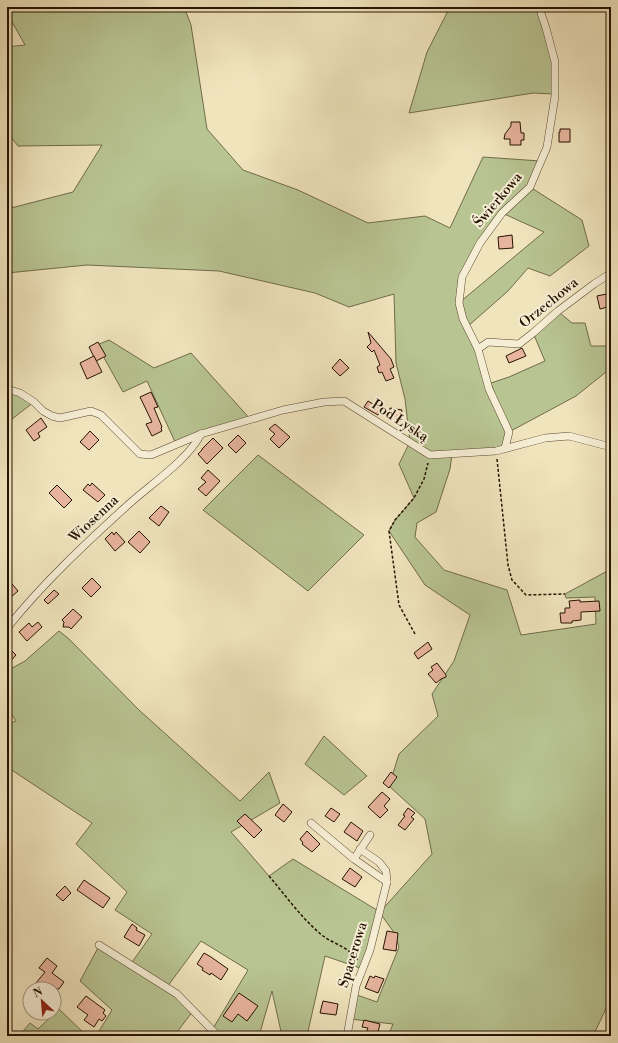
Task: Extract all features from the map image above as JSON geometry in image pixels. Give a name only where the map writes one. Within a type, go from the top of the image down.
[{"type":"street","name":"Świerkowa","points":[[505,448],[509,432],[489,389],[478,349],[463,319],[459,303],[462,277],[480,243],[502,213],[530,187],[547,147],[555,96],[555,62],[539,7]]},
{"type":"street","name":"Orzechowa","points":[[478,349],[488,342],[519,344],[558,311],[588,288],[611,273]]},
{"type":"street","name":"Pod Łyską","points":[[7,389],[20,393],[34,402],[42,411],[52,416],[60,418],[91,411],[101,415],[140,454],[151,454],[201,434],[283,410],[324,402],[344,401],[430,455],[496,452],[505,448],[545,438],[569,436],[611,446]]},
{"type":"street","name":"Wiosenna","points":[[7,628],[26,604],[57,571],[105,526],[172,468],[197,444],[201,434]]},
{"type":"street","points":[[312,823],[354,859],[387,882]]},
{"type":"street","points":[[354,859],[370,835]]},
{"type":"street","points":[[360,849],[379,862],[386,871],[387,882]]},
{"type":"street","name":"Spacerowa","points":[[347,1036],[356,986],[370,950],[387,882]]},
{"type":"street","points":[[99,946],[178,994],[218,1036]]},
{"type":"path","points":[[496,452],[508,565],[512,580],[526,595],[565,594]]},
{"type":"path","points":[[415,634],[399,605],[390,531],[395,520],[414,498],[424,479],[430,455]]},
{"type":"path","points":[[269,876],[304,918],[323,936],[354,953],[363,968]]},
{"type":"green space","points":[[7,7],[184,7],[191,25],[207,129],[243,170],[298,190],[368,223],[425,216],[450,228],[483,157],[540,161],[530,187],[582,220],[589,246],[550,276],[528,268],[508,291],[467,327],[497,402],[491,383],[509,377],[545,361],[534,335],[560,313],[572,323],[585,323],[591,346],[611,346],[611,368],[576,396],[509,432],[505,448],[452,454],[450,469],[436,512],[417,523],[415,537],[444,570],[507,590],[521,635],[596,624],[595,597],[566,598],[565,594],[611,569],[611,998],[593,1036],[388,1036],[393,1024],[350,1019],[354,994],[377,1002],[399,947],[395,934],[380,913],[363,969],[325,956],[307,1036],[282,1036],[272,991],[259,1036],[218,1036],[212,1030],[248,970],[201,941],[167,987],[193,1011],[174,1036],[96,1036],[112,1010],[80,981],[99,946],[130,965],[152,934],[115,910],[127,892],[76,844],[92,823],[7,767],[7,724],[16,721],[7,707],[7,671],[25,661],[59,631],[68,638],[139,710],[240,801],[269,772],[280,803],[231,832],[269,876],[293,859],[380,912],[432,854],[425,819],[389,786],[399,754],[438,716],[432,694],[454,661],[470,615],[425,585],[389,531],[395,520],[414,498],[399,464],[410,442],[405,399],[396,363],[394,294],[349,307],[315,293],[219,271],[87,265],[7,273],[7,209],[73,192],[102,145],[18,146],[7,132],[7,47],[25,45],[7,13]],"holes":[[[502,213],[544,232],[460,302],[462,277]]]},
{"type":"green space","points":[[450,7],[539,7],[556,63],[553,94],[533,93],[409,113],[427,52]]},
{"type":"green space","points":[[109,340],[154,368],[191,353],[251,420],[176,444],[147,381],[123,392],[97,345]]},
{"type":"green space","points":[[7,389],[34,402],[7,423]]},
{"type":"green space","points":[[258,455],[364,535],[308,591],[203,510]]},
{"type":"green space","points":[[324,736],[367,776],[344,795],[305,764]]},
{"type":"green space","points":[[62,1012],[87,1036],[19,1036],[30,1023],[38,1029],[46,1021],[62,1021]]},
{"type":"building","points":[[511,122],[520,122],[521,133],[524,133],[524,140],[521,140],[521,145],[510,145],[510,139],[504,139],[505,134],[511,126]]},
{"type":"building","points":[[560,129],[570,129],[570,142],[559,142]]},
{"type":"building","points":[[512,235],[513,248],[499,249],[498,237]]},
{"type":"building","points":[[611,293],[611,306],[600,309],[597,296]]},
{"type":"building","points":[[368,332],[391,359],[394,367],[390,369],[394,378],[386,381],[382,372],[379,373],[377,367],[380,365],[374,350],[372,352],[367,347],[371,343]]},
{"type":"building","points":[[98,342],[106,356],[96,361],[89,347]]},
{"type":"building","points":[[522,348],[526,356],[509,363],[506,356]]},
{"type":"building","points":[[94,356],[102,372],[87,379],[80,363]]},
{"type":"building","points":[[340,359],[349,368],[340,376],[332,368]]},
{"type":"building","points":[[151,392],[158,407],[154,408],[162,427],[162,431],[152,436],[146,424],[152,422],[140,397]]},
{"type":"building","points":[[368,401],[381,409],[378,415],[364,407]]},
{"type":"building","points":[[390,408],[402,410],[400,422],[389,420]]},
{"type":"building","points":[[41,418],[47,427],[38,433],[40,437],[34,441],[26,430]]},
{"type":"building","points":[[275,424],[290,437],[279,448],[270,439],[275,434],[269,429]]},
{"type":"building","points":[[90,431],[99,440],[89,450],[80,442]]},
{"type":"building","points":[[238,435],[246,443],[236,453],[228,445]]},
{"type":"building","points":[[213,438],[223,448],[207,464],[198,454]]},
{"type":"building","points":[[208,470],[220,481],[206,496],[198,489],[206,482],[201,478]]},
{"type":"building","points":[[92,483],[105,495],[98,502],[83,490],[88,484],[90,486]]},
{"type":"building","points":[[57,485],[72,500],[64,508],[49,493]]},
{"type":"building","points":[[161,506],[169,512],[159,526],[149,518]]},
{"type":"building","points":[[139,531],[150,542],[140,553],[128,542]]},
{"type":"building","points":[[112,532],[114,535],[116,532],[125,542],[115,551],[105,539]]},
{"type":"building","points":[[7,578],[18,591],[10,598],[7,594]]},
{"type":"building","points":[[92,578],[101,587],[91,597],[82,588]]},
{"type":"building","points":[[54,590],[59,594],[48,604],[44,600]]},
{"type":"building","points":[[580,600],[580,602],[599,601],[600,611],[581,612],[581,620],[572,621],[572,623],[561,623],[560,613],[565,613],[565,608],[570,608],[569,601]]},
{"type":"building","points":[[73,609],[82,617],[71,629],[69,627],[63,627],[64,622],[62,620]]},
{"type":"building","points":[[38,622],[42,627],[27,641],[19,632],[29,623],[32,627]]},
{"type":"building","points":[[428,642],[432,649],[418,659],[414,653]]},
{"type":"building","points":[[7,646],[16,655],[7,665]]},
{"type":"building","points":[[437,663],[446,677],[436,683],[428,674],[433,670],[431,667]]},
{"type":"building","points":[[391,772],[397,777],[389,788],[383,783]]},
{"type":"building","points":[[382,792],[390,799],[384,806],[388,810],[380,818],[368,807]]},
{"type":"building","points":[[283,804],[292,812],[284,822],[275,815]]},
{"type":"building","points":[[331,808],[340,814],[334,822],[325,816]]},
{"type":"building","points":[[408,808],[415,813],[411,817],[414,819],[405,830],[398,825],[405,816],[403,815]]},
{"type":"building","points":[[245,814],[262,830],[254,838],[237,821]]},
{"type":"building","points":[[351,822],[363,831],[357,841],[344,832]]},
{"type":"building","points":[[307,831],[320,844],[312,852],[302,844],[303,843],[300,839]]},
{"type":"building","points":[[350,868],[362,877],[355,887],[342,879]]},
{"type":"building","points":[[84,880],[110,898],[103,908],[77,890]]},
{"type":"building","points":[[65,886],[71,893],[63,901],[56,895]]},
{"type":"building","points":[[132,924],[137,928],[136,930],[145,935],[139,946],[124,937]]},
{"type":"building","points":[[387,931],[398,933],[396,951],[383,949]]},
{"type":"building","points":[[204,953],[228,969],[221,980],[211,973],[210,975],[202,970],[203,968],[197,964]]},
{"type":"building","points":[[47,958],[57,966],[52,973],[64,982],[62,985],[62,981],[38,981],[45,972],[39,968]]},
{"type":"building","points":[[370,976],[384,979],[378,993],[365,988]]},
{"type":"building","points":[[239,993],[258,1006],[247,1021],[238,1014],[232,1022],[223,1016]]},
{"type":"building","points":[[86,996],[105,1010],[103,1013],[106,1016],[102,1021],[99,1019],[94,1027],[84,1020],[88,1015],[77,1007]]},
{"type":"building","points":[[323,1001],[338,1004],[336,1015],[320,1013]]},
{"type":"building","points":[[364,1020],[380,1024],[377,1036],[366,1033],[368,1028],[362,1027]]}]
